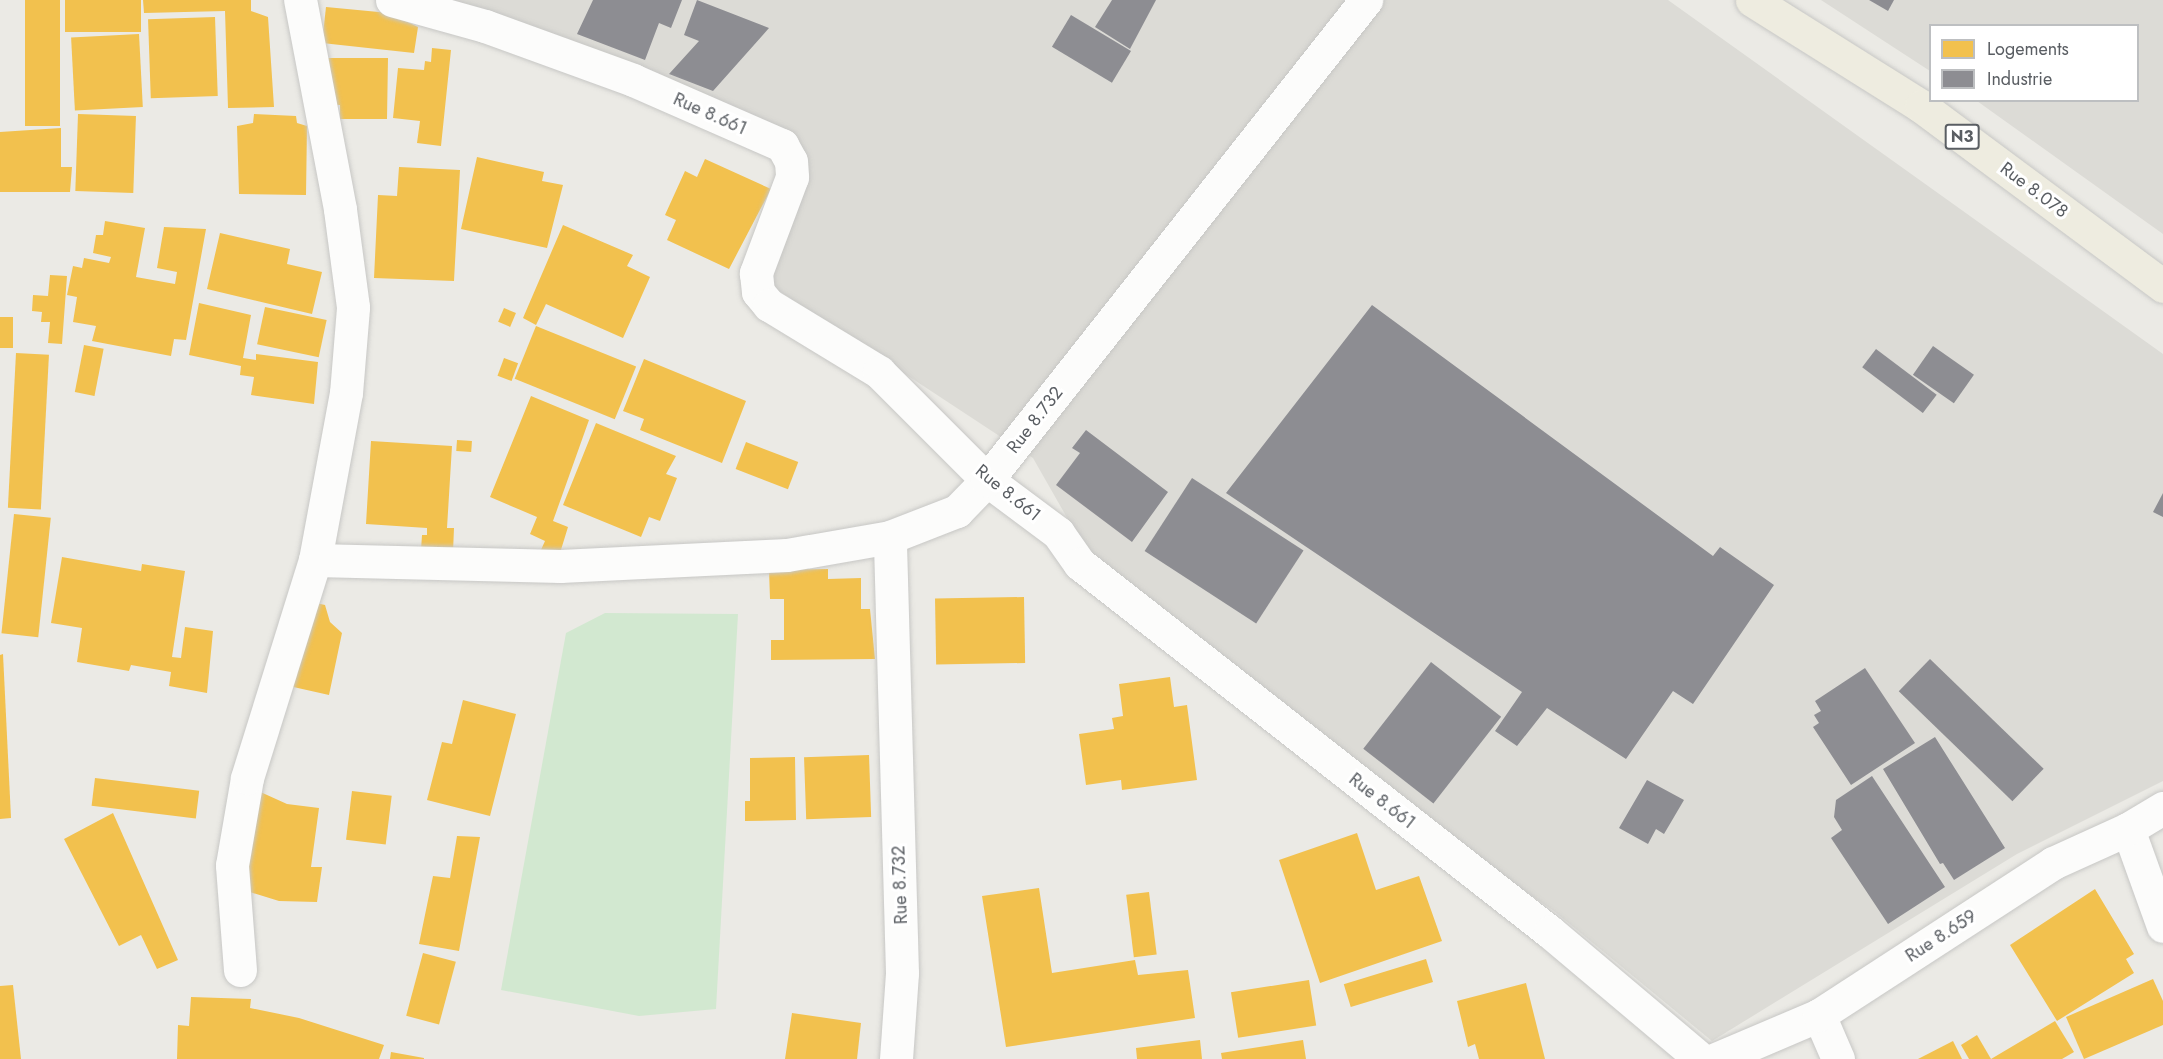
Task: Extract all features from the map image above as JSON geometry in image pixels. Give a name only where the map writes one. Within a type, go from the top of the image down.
[{"type":"highway","name":"Rue 8.078","points":[[1752,0],[1921,106],[2163,286]]},
{"type":"street","points":[[240,970],[232,866],[247,778],[315,560],[346,393],[353,307],[340,209],[300,0]]},
{"type":"street","name":"Rue 8.661","points":[[392,0],[485,26],[633,80],[782,145],[791,161],[792,177],[756,273],[758,292],[769,305],[879,372],[987,480],[1058,533],[1080,564],[1550,932],[1701,1059]]},
{"type":"street","name":"Rue 8.732","points":[[896,1059],[902,973],[890,537],[957,511],[987,480],[1366,0]]},
{"type":"street","points":[[315,560],[560,566],[787,555],[890,537]]},
{"type":"street","name":"Rue 8.659","points":[[1716,1059],[1819,1015],[2053,863],[2128,829],[2163,808]]},
{"type":"street","points":[[2128,829],[2163,926]]},
{"type":"street","points":[[1819,1015],[1838,1059]]},
{"type":"shaded area","points":[[447,0],[1668,0],[2163,354],[2163,781],[2017,854],[1712,1041],[1554,911],[1454,843],[1090,558],[1033,458],[761,279],[800,169]]},
{"type":"shaded area","points":[[1821,0],[2163,0],[2163,234],[1978,102],[2139,102],[2139,24],[1929,24],[1929,70]]},
{"type":"green space","points":[[605,613],[738,614],[716,1009],[639,1016],[501,990],[566,633]]},
{"type":"building: Logements","points":[[25,0],[60,0],[60,126],[25,126]]},
{"type":"building: Logements","points":[[65,0],[141,0],[141,32],[65,32]]},
{"type":"building: Logements","points":[[143,0],[251,0],[251,11],[268,17],[274,107],[228,108],[225,11],[144,13]]},
{"type":"building: Logements","points":[[326,7],[389,13],[418,27],[414,53],[322,43]]},
{"type":"building: Logements","points":[[215,17],[218,96],[151,98],[148,19]]},
{"type":"building: Logements","points":[[139,34],[143,107],[75,110],[71,38]]},
{"type":"building: Logements","points":[[432,48],[451,50],[441,146],[417,143],[420,121],[393,118],[398,68],[424,70],[425,61],[431,62]]},
{"type":"building: Logements","points":[[324,58],[388,58],[387,119],[340,119],[340,105],[323,105]]},
{"type":"building: Logements","points":[[78,114],[136,116],[133,193],[75,191]]},
{"type":"building: Logements","points":[[254,114],[296,116],[297,123],[307,126],[306,195],[239,194],[237,126],[253,123]]},
{"type":"building: Logements","points":[[61,128],[61,167],[72,167],[70,192],[0,192],[0,132]]},
{"type":"building: Logements","points":[[477,157],[544,172],[542,181],[563,185],[547,248],[461,229]]},
{"type":"building: Logements","points":[[705,159],[771,189],[729,269],[667,240],[676,220],[665,215],[685,171],[697,177]]},
{"type":"building: Logements","points":[[399,167],[460,170],[454,281],[374,278],[378,195],[397,196]]},
{"type":"building: Logements","points":[[105,221],[145,228],[136,277],[175,284],[177,272],[157,268],[164,227],[206,229],[186,340],[174,339],[171,356],[92,341],[96,326],[73,322],[77,297],[67,295],[73,266],[82,268],[84,258],[109,263],[111,257],[93,253],[96,235],[103,235]]},
{"type":"building: Logements","points":[[563,225],[633,255],[627,266],[650,277],[623,338],[546,304],[536,325],[523,318]]},
{"type":"building: Logements","points":[[220,233],[290,249],[287,264],[322,272],[312,314],[207,289]]},
{"type":"building: Logements","points":[[50,275],[67,276],[62,344],[48,343],[50,322],[41,322],[42,312],[32,311],[33,295],[48,296]]},
{"type":"building: Logements","points":[[199,303],[251,315],[243,358],[256,360],[256,354],[318,362],[314,404],[251,395],[254,377],[240,375],[241,366],[189,355]]},
{"type":"building: Logements","points":[[265,307],[327,320],[319,357],[257,344]]},
{"type":"building: Logements","points":[[504,308],[516,313],[510,327],[498,322]]},
{"type":"building: Logements","points":[[0,317],[13,317],[13,348],[0,348]]},
{"type":"building: Logements","points":[[536,326],[636,366],[615,419],[515,379]]},
{"type":"building: Logements","points":[[84,345],[104,349],[94,396],[75,392]]},
{"type":"building: Logements","points":[[16,353],[49,355],[41,510],[8,508]]},
{"type":"building: Logements","points":[[504,358],[518,363],[512,381],[498,376]]},
{"type":"building: Logements","points":[[644,359],[746,401],[722,463],[640,430],[644,419],[623,411]]},
{"type":"building: Logements","points":[[531,396],[589,420],[553,521],[568,527],[560,553],[540,552],[545,541],[530,534],[537,517],[490,497]]},
{"type":"building: Logements","points":[[596,423],[676,456],[666,474],[677,478],[660,521],[649,517],[641,537],[563,505]]},
{"type":"building: Logements","points":[[457,440],[472,441],[471,452],[456,451]]},
{"type":"building: Logements","points":[[371,441],[452,446],[447,528],[454,528],[453,552],[421,550],[422,535],[427,535],[427,528],[366,524]]},
{"type":"building: Logements","points":[[746,442],[798,462],[788,489],[736,469]]},
{"type":"building: Logements","points":[[14,514],[51,518],[38,637],[1,633]]},
{"type":"building: Logements","points":[[62,557],[141,571],[142,564],[185,571],[172,657],[181,658],[185,627],[213,631],[207,693],[169,686],[171,672],[131,665],[129,671],[77,662],[82,628],[51,623]]},
{"type":"building: Logements","points":[[828,569],[828,579],[861,578],[861,609],[870,609],[875,659],[771,660],[771,640],[784,640],[784,599],[770,599],[769,570]]},
{"type":"building: Logements","points":[[1024,597],[1025,663],[936,665],[935,599]]},
{"type":"building: Logements","points":[[307,601],[325,605],[330,622],[342,633],[329,695],[289,686]]},
{"type":"building: Logements","points":[[3,654],[11,818],[0,819],[0,655]]},
{"type":"building: Logements","points":[[1170,677],[1174,707],[1187,705],[1197,780],[1122,790],[1121,780],[1086,785],[1079,734],[1114,729],[1112,718],[1123,716],[1119,684]]},
{"type":"building: Logements","points":[[463,700],[516,714],[490,816],[427,800],[442,742],[452,744]]},
{"type":"building: Logements","points":[[869,755],[871,817],[806,819],[804,757]]},
{"type":"building: Logements","points":[[795,757],[796,820],[745,821],[745,801],[750,801],[750,758]]},
{"type":"building: Logements","points":[[95,778],[199,791],[196,819],[92,806]]},
{"type":"building: Logements","points":[[256,790],[287,804],[319,808],[311,867],[322,867],[317,902],[279,901],[240,889]]},
{"type":"building: Logements","points":[[352,791],[392,796],[386,845],[346,840]]},
{"type":"building: Logements","points":[[113,813],[178,960],[157,969],[141,935],[119,946],[64,839]]},
{"type":"building: Logements","points":[[1357,833],[1376,890],[1419,876],[1442,941],[1320,983],[1279,860]]},
{"type":"building: Logements","points":[[457,836],[480,837],[459,951],[419,944],[433,876],[450,878]]},
{"type":"building: Logements","points":[[1039,888],[1052,973],[1135,960],[1138,975],[1188,970],[1195,1018],[1006,1047],[982,896]]},
{"type":"building: Logements","points":[[2095,889],[2134,954],[2126,959],[2134,973],[2057,1021],[2010,945]]},
{"type":"building: Logements","points":[[1149,892],[1157,955],[1134,957],[1126,895]]},
{"type":"building: Logements","points":[[423,953],[456,962],[439,1025],[406,1016]]},
{"type":"building: Logements","points":[[1426,959],[1433,982],[1351,1007],[1344,984]]},
{"type":"building: Logements","points":[[2153,979],[2163,1001],[2163,1025],[2084,1059],[2066,1017]]},
{"type":"building: Logements","points":[[1309,980],[1316,1025],[1238,1038],[1231,992]]},
{"type":"building: Logements","points":[[1526,983],[1545,1059],[1479,1059],[1475,1044],[1468,1047],[1457,1001]]},
{"type":"building: Logements","points":[[13,985],[21,1059],[0,1059],[0,986]]},
{"type":"building: Logements","points":[[191,997],[251,999],[250,1008],[299,1018],[384,1045],[379,1059],[177,1059],[178,1025],[189,1026]]},
{"type":"building: Logements","points":[[792,1013],[861,1023],[857,1059],[785,1059]]},
{"type":"building: Logements","points":[[2055,1021],[2074,1052],[2062,1059],[1991,1059]]},
{"type":"building: Logements","points":[[1977,1035],[1991,1059],[1969,1059],[1961,1045]]},
{"type":"building: Logements","points":[[1200,1040],[1202,1059],[1137,1059],[1136,1048]]},
{"type":"building: Logements","points":[[1303,1040],[1306,1059],[1222,1059],[1221,1053]]},
{"type":"building: Logements","points":[[1953,1041],[1962,1059],[1918,1059]]},
{"type":"building: Logements","points":[[391,1052],[424,1058],[424,1059],[390,1059]]},
{"type":"building: Industrie","points":[[593,0],[682,0],[671,28],[659,23],[645,60],[577,34]]},
{"type":"building: Industrie","points":[[697,0],[769,28],[713,91],[669,74],[699,41],[684,35]]},
{"type":"building: Industrie","points":[[1112,0],[1156,0],[1130,49],[1095,27]]},
{"type":"building: Industrie","points":[[1869,0],[1894,0],[1888,11]]},
{"type":"building: Industrie","points":[[1071,15],[1131,51],[1112,83],[1052,47]]},
{"type":"building: Industrie","points":[[1372,305],[1713,556],[1720,547],[1774,585],[1693,704],[1673,691],[1626,759],[1547,708],[1517,746],[1495,731],[1522,692],[1226,493]]},
{"type":"building: Industrie","points":[[1933,346],[1974,375],[1954,403],[1913,375]]},
{"type":"building: Industrie","points":[[1876,349],[1937,395],[1923,413],[1862,367]]},
{"type":"building: Industrie","points":[[1086,430],[1168,492],[1132,542],[1056,485],[1080,453],[1072,448]]},
{"type":"building: Industrie","points":[[1192,478],[1304,550],[1256,623],[1145,551]]},
{"type":"building: Industrie","points":[[2163,493],[2163,517],[2153,512]]},
{"type":"building: Industrie","points":[[1930,659],[2044,769],[2012,801],[1899,691]]},
{"type":"building: Industrie","points":[[1431,662],[1501,717],[1433,803],[1363,749]]},
{"type":"building: Industrie","points":[[1865,668],[1915,743],[1851,785],[1813,727],[1819,723],[1814,715],[1821,711],[1815,701]]},
{"type":"building: Industrie","points":[[1935,737],[2005,848],[1954,880],[1943,863],[1940,864],[1883,769]]},
{"type":"building: Industrie","points":[[1872,776],[1945,887],[1888,924],[1831,838],[1842,830],[1834,817],[1836,800]]},
{"type":"building: Industrie","points":[[1647,780],[1684,800],[1664,834],[1656,829],[1648,844],[1619,828]]}]
